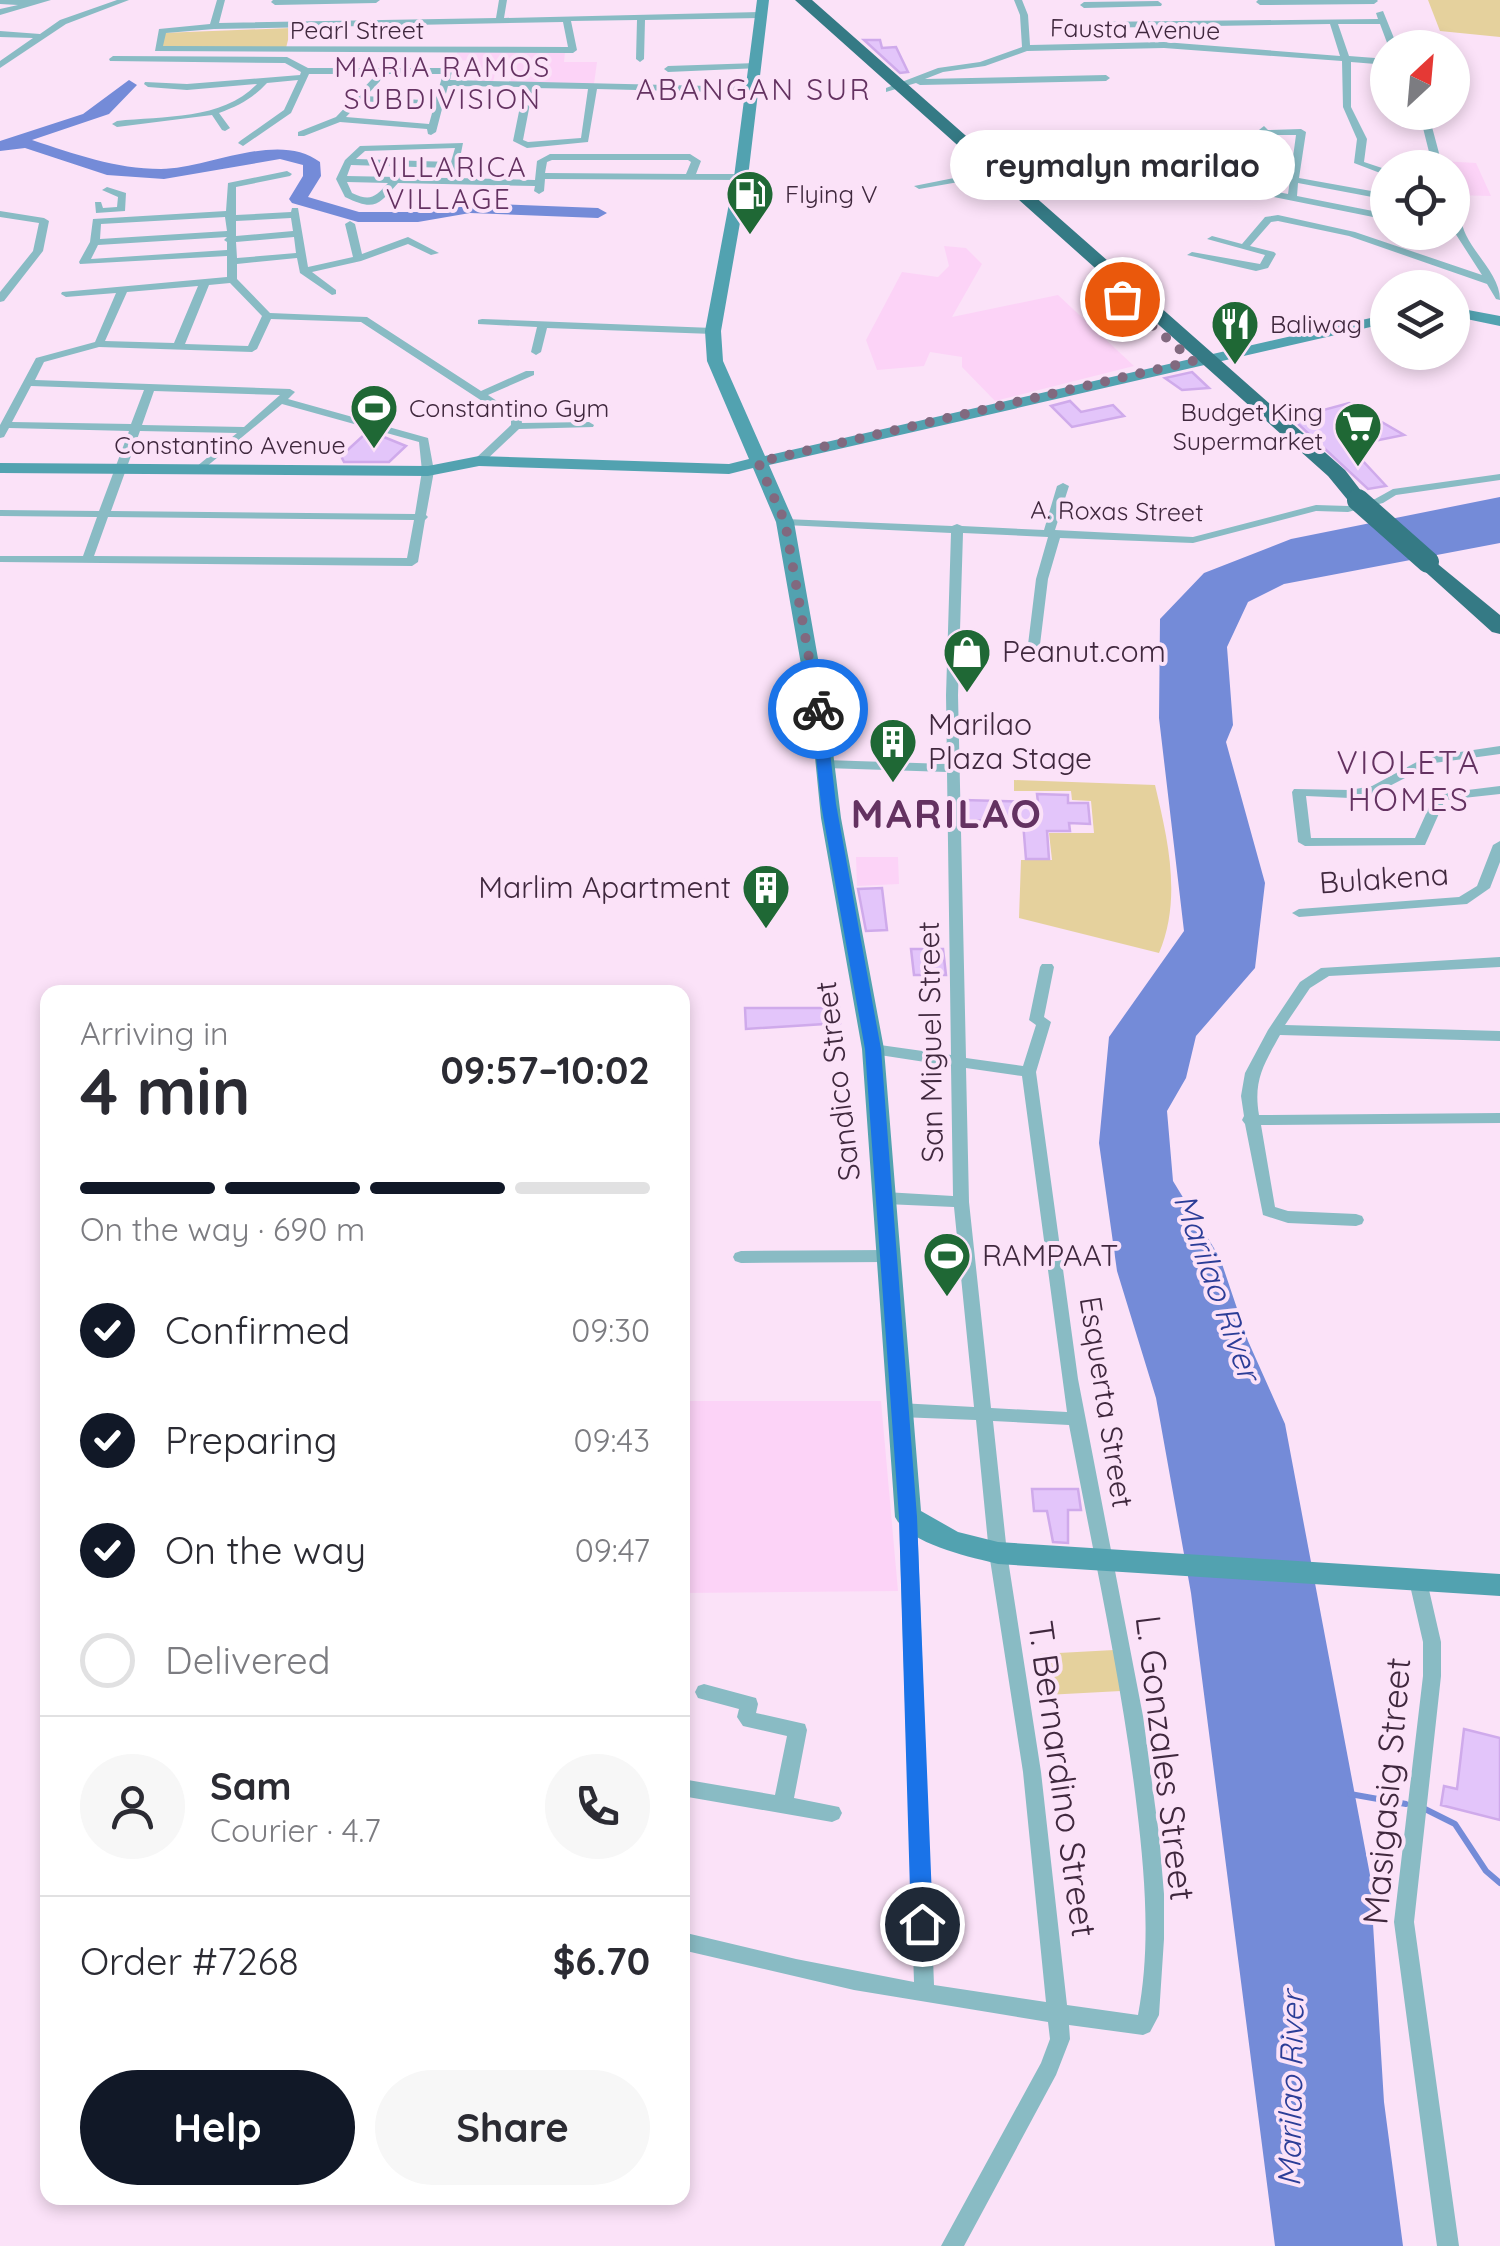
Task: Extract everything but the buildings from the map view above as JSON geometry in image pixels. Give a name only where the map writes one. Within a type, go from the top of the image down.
[{"type":"highway","points":[[790,0],[902,87]]},
{"type":"highway","points":[[803,0],[1325,476],[1338,480],[1500,626]]},
{"type":"main road","name":"Sandico Street","points":[[761,7],[741,177],[713,331],[715,361],[785,522],[873,1049],[908,1517]]},
{"type":"main road","points":[[1470,315],[1500,321]]},
{"type":"main road","name":"Constantino Avenue","points":[[0,468],[428,471],[479,462],[728,469],[1370,322]]},
{"type":"main road","points":[[908,1517],[951,1541],[998,1553],[1500,1585]]},
{"type":"street","points":[[0,65],[63,22],[125,0]]},
{"type":"street","points":[[222,0],[214,26],[641,19],[761,7]]},
{"type":"street","points":[[271,26],[275,1],[376,0]]},
{"type":"street","points":[[499,22],[503,0]]},
{"type":"street","points":[[1018,0],[1024,15],[1026,48]]},
{"type":"street","points":[[1280,51],[1260,1],[1374,0],[1387,30]]},
{"type":"street","points":[[0,1],[43,2]]},
{"type":"street","points":[[0,12],[43,2]]},
{"type":"street","points":[[1098,46],[1083,2],[1158,4]]},
{"type":"street","points":[[640,59],[641,19]]},
{"type":"street","name":"Pearl Street","points":[[214,26],[162,31],[160,50],[574,50],[567,21]]},
{"type":"street","points":[[1333,22],[1347,62],[1347,108],[1362,139],[1359,163],[1370,167]]},
{"type":"street","points":[[1090,24],[1384,22]]},
{"type":"street","points":[[291,50],[299,26]]},
{"type":"street","points":[[0,34],[39,36]]},
{"type":"street","name":"Fausta Avenue","points":[[902,87],[941,70],[982,64],[1026,48],[1280,51],[1370,62]]},
{"type":"street","points":[[339,119],[431,129],[454,50]]},
{"type":"street","points":[[113,60],[287,60],[304,74]]},
{"type":"street","points":[[668,69],[757,66]]},
{"type":"street","points":[[148,84],[188,87],[304,74],[448,70]]},
{"type":"street","points":[[301,134],[339,119],[378,78],[378,71]]},
{"type":"street","points":[[243,143],[288,111],[304,74]]},
{"type":"street","points":[[902,87],[1106,78]]},
{"type":"street","points":[[117,124],[213,110],[247,98],[264,80]]},
{"type":"street","points":[[446,82],[753,90]]},
{"type":"street","points":[[529,85],[518,141],[527,145],[585,140],[593,86]]},
{"type":"street","points":[[360,98],[439,104]]},
{"type":"street","points":[[213,110],[225,128]]},
{"type":"street","points":[[1253,188],[1264,129]]},
{"type":"street","points":[[1292,196],[1302,132],[1212,132],[1215,182],[1370,213]]},
{"type":"street","points":[[396,180],[383,197],[365,203],[348,195],[341,179],[348,162],[362,148],[460,145],[452,180]]},
{"type":"street","points":[[919,186],[996,180],[1144,155],[1215,158]]},
{"type":"street","points":[[540,183],[542,161],[550,156],[690,157],[696,161],[690,176]]},
{"type":"street","points":[[348,162],[456,165]]},
{"type":"street","points":[[287,174],[231,185],[228,237],[232,280],[267,316],[363,319],[517,418],[516,426],[479,462]]},
{"type":"street","points":[[341,179],[540,183],[741,177]]},
{"type":"street","points":[[996,180],[1110,183],[1175,192]]},
{"type":"street","points":[[1295,180],[1370,194]]},
{"type":"street","points":[[108,190],[124,194],[122,209],[96,221],[95,242],[84,262],[302,255]]},
{"type":"street","points":[[98,204],[99,211],[114,215],[296,212],[304,271],[332,292]]},
{"type":"street","points":[[0,214],[44,221],[38,250],[1,297]]},
{"type":"street","points":[[1246,246],[1268,219],[1278,218],[1352,234],[1488,281]]},
{"type":"street","points":[[350,224],[358,259]]},
{"type":"street","points":[[95,242],[298,234]]},
{"type":"street","points":[[304,271],[358,259],[408,240],[434,253]]},
{"type":"street","points":[[1192,256],[1264,266],[1271,253],[1212,240]]},
{"type":"street","points":[[1470,250],[1500,297]]},
{"type":"street","points":[[66,294],[232,280]]},
{"type":"street","points":[[178,347],[205,282]]},
{"type":"street","points":[[99,344],[123,290]]},
{"type":"street","points":[[247,430],[3,430],[40,360],[99,344],[252,349],[267,316]]},
{"type":"street","points":[[482,322],[713,331]]},
{"type":"street","points":[[536,352],[543,324]]},
{"type":"street","points":[[480,395],[530,374]]},
{"type":"street","points":[[26,384],[290,392],[200,469]]},
{"type":"street","points":[[88,560],[150,388]]},
{"type":"street","points":[[0,559],[412,562],[428,471],[422,439],[282,401]]},
{"type":"street","points":[[516,426],[588,425]]},
{"type":"street","name":"A. Roxas Street","points":[[785,522],[1193,540],[1316,508],[1348,509],[1379,501],[1393,492],[1500,477]]},
{"type":"street","points":[[1032,662],[1042,578],[1063,486]]},
{"type":"street","points":[[0,513],[422,518]]},
{"type":"street","name":"San Miguel Street","points":[[957,527],[955,768],[961,1202],[998,1553]]},
{"type":"street","points":[[1500,750],[1430,760],[1376,789],[1350,794],[1299,792],[1305,842],[1420,842],[1440,797],[1500,790]]},
{"type":"street","points":[[825,764],[955,768]]},
{"type":"street","name":"Bulakena","points":[[1299,913],[1462,901],[1483,888],[1500,845]]},
{"type":"street","points":[[1356,1220],[1288,1217],[1268,1211],[1250,1120],[1252,1073],[1274,1030],[1304,985],[1326,971],[1500,962]]},
{"type":"street","points":[[873,1049],[1028,1072],[1044,1022],[1036,1020],[1047,967]]},
{"type":"street","points":[[1274,1030],[1500,1036]]},
{"type":"street","name":"Esquerta Street","points":[[1028,1072],[1042,1136],[1076,1419],[1105,1562]]},
{"type":"street","points":[[1250,1120],[1500,1118]]},
{"type":"street","points":[[884,1198],[961,1202]]},
{"type":"street","points":[[742,1258],[888,1256]]},
{"type":"street","points":[[899,1410],[1076,1419]]},
{"type":"street","points":[[908,1517],[924,1991]]},
{"type":"street","name":"T. Bernardino Street","points":[[952,2246],[1049,2068],[1060,2039],[1032,1772],[998,1553]]},
{"type":"street","name":"L. Gonzales Street","points":[[1059,2014],[1146,2022],[1154,1895],[1142,1782],[1105,1562]]},
{"type":"street","name":"Masigasig Street","points":[[1418,1581],[1432,1642],[1432,1676],[1404,1922],[1448,2246]]},
{"type":"street","points":[[704,1692],[749,1704],[746,1717],[750,1720],[798,1730],[783,1804]]},
{"type":"street","points":[[690,1788],[832,1814]]},
{"type":"street","points":[[690,1943],[775,1966],[1059,2014]]},
{"type":"shaded area","points":[[1428,0],[1500,0],[1500,37],[1470,34],[1470,30],[1440,30]]},
{"type":"shaded area","points":[[291,28],[286,48],[161,49],[162,33]]},
{"type":"shaded area","points":[[458,50],[565,52],[564,62],[597,62],[594,84],[510,84],[515,60],[498,60],[493,82],[474,82],[479,61],[454,60]]},
{"type":"shaded area","points":[[1470,163],[1476,163],[1491,196],[1470,195]]},
{"type":"shaded area","points":[[944,246],[966,248],[982,264],[952,317],[1058,295],[1134,366],[995,401],[962,367],[962,357],[930,352],[924,366],[877,370],[866,340],[902,272],[938,277],[949,266]]},
{"type":"shaded area","points":[[1014,780],[1155,785],[1168,848],[1171,891],[1166,933],[1159,953],[1019,918],[1021,860],[1052,860],[1049,833],[1094,833],[1091,801],[1072,800],[1071,791],[1014,791]]},
{"type":"shaded area","points":[[856,857],[898,857],[899,884],[857,886]]},
{"type":"shaded area","points":[[690,1401],[881,1401],[898,1591],[690,1593]]},
{"type":"shaded area","points":[[1114,1650],[1121,1691],[1046,1695],[1040,1654]]},
{"type":"water","name":"Marilao River","points":[[1500,497],[1500,543],[1284,584],[1248,602],[1227,647],[1233,725],[1226,742],[1265,883],[1255,968],[1196,1036],[1186,1078],[1167,1111],[1173,1181],[1220,1258],[1248,1341],[1285,1424],[1370,1875],[1384,2102],[1403,2246],[1275,2246],[1191,1593],[1156,1398],[1117,1271],[1099,1143],[1109,1037],[1184,931],[1159,718],[1160,619],[1204,573],[1291,539]]},
{"type":"waterway","points":[[10,144],[89,117],[117,100],[129,85]]},
{"type":"waterway","points":[[0,146],[26,143],[107,170],[164,174],[280,154],[311,162],[312,176],[298,199],[358,217],[418,217],[470,208],[598,213]]},
{"type":"waterway","points":[[1350,1794],[1406,1804]]},
{"type":"waterway","points":[[1423,1808],[1455,1824],[1486,1871],[1500,1883]]},
{"type":"way so far","points":[[818,709],[785,522],[758,462],[1193,361],[1122,299]]},
{"type":"place","name":"Flying V","points":[[750,236]]},
{"type":"place","name":"reymalyn marilao","points":[[1122,299]]},
{"type":"place","name":"Baliwag","points":[[1235,366]]},
{"type":"place","name":"Constantino Gym","points":[[374,450]]},
{"type":"place","name":"Budget King Supermarket","points":[[1358,468]]},
{"type":"place","name":"Peanut.com","points":[[967,694]]},
{"type":"place","name":"Marilao Plaza Stage","points":[[893,784]]},
{"type":"place","name":"Marlim Apartment","points":[[766,930]]},
{"type":"place","name":"RAMPAAT","points":[[947,1298]]},
{"type":"district","name":"MARIA RAMOS SUBDIVISION","points":[[443,83]]},
{"type":"district","name":"ABANGAN SUR","points":[[754,90]]},
{"type":"district","name":"VILLARICA VILLAGE","points":[[449,183]]},
{"type":"district","name":"VIOLETA HOMES","points":[[1409,782]]},
{"type":"district","name":"MARILAO","points":[[947,814]]},
{"type":"route","points":[[818,709],[828,804],[873,1049],[908,1517],[922,1924]]}]
